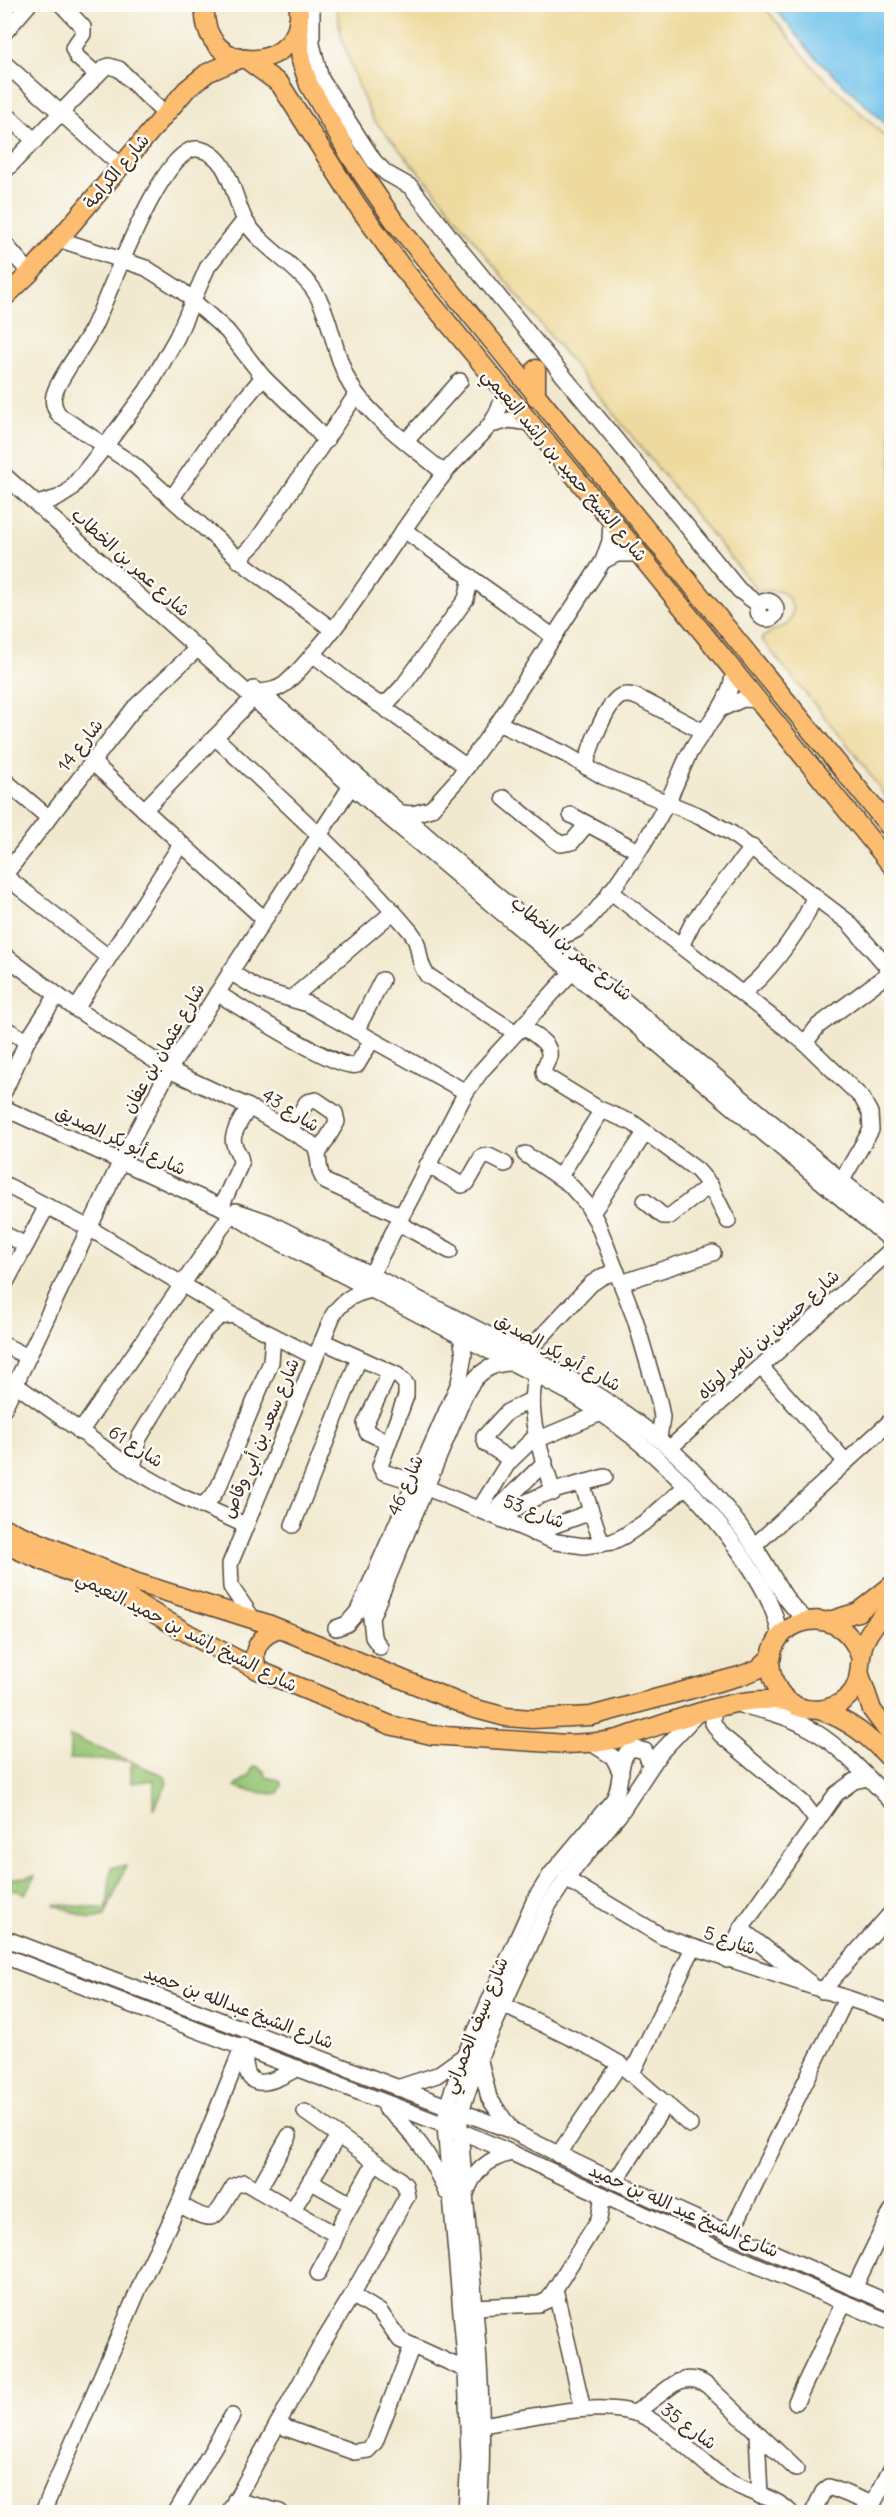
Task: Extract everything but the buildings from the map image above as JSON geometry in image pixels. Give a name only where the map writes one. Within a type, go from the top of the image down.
[{"type":"main road","name":"شارع الشيخ حميد بن راشد النعيمي","points":[[205,5],[205,20],[213,39],[227,53],[243,59],[270,75],[290,96],[336,174],[378,236],[891,866]]},
{"type":"main road","name":"شارع الشيخ حميد بن راشد النعيمي","points":[[298,13],[299,48],[305,73],[315,97],[352,159],[418,252],[891,830]]},
{"type":"main road","name":"شارع الكرامة","points":[[4,298],[30,273],[120,165],[195,82],[207,73],[243,59],[270,57],[280,51],[288,43],[298,13]]},
{"type":"main road","points":[[536,369],[536,397]]},
{"type":"main road","name":"شارع الشيخ راشد بن حميد النعيمي","points":[[4,1528],[135,1582],[253,1619],[472,1708],[506,1717],[571,1718],[610,1712],[749,1673],[772,1656]]},
{"type":"main road","name":"شارع الشيخ راشد بن حميد النعيمي","points":[[4,1544],[125,1596],[189,1634],[258,1670],[372,1719],[417,1733],[567,1744],[591,1743],[616,1739],[735,1703],[763,1699],[792,1703]]},
{"type":"main road","points":[[860,1675],[849,1696],[830,1708],[819,1710],[800,1708],[783,1696],[772,1678],[772,1656],[780,1637],[796,1624],[807,1620],[829,1621],[858,1612],[891,1585]]},
{"type":"main road","points":[[891,1606],[869,1631],[861,1656],[860,1675],[872,1710],[891,1737]]},
{"type":"main road","points":[[829,1621],[849,1634],[861,1656]]},
{"type":"main road","points":[[258,1670],[254,1656],[256,1648],[265,1635],[280,1629]]},
{"type":"main road","points":[[819,1710],[855,1727],[872,1740],[891,1761]]},
{"type":"street","points":[[4,33],[30,4]]},
{"type":"street","points":[[60,4],[83,27],[83,34],[73,48],[75,54],[97,75]]},
{"type":"street","points":[[312,4],[312,45],[321,79],[374,161],[386,173],[411,186],[462,252],[739,590],[759,605]]},
{"type":"street","points":[[4,63],[120,165]]},
{"type":"street","points":[[4,172],[97,75],[109,66],[119,69],[165,114]]},
{"type":"street","points":[[6,117],[35,141]]},
{"type":"street","points":[[333,630],[238,560],[172,498],[106,445],[60,416],[55,407],[53,397],[94,327],[148,204],[181,155],[192,149],[205,151],[224,169],[232,182],[245,220],[316,293],[323,307],[344,371],[356,395],[444,473]]},
{"type":"street","points":[[37,504],[63,495],[106,445],[157,373],[208,266],[245,220]]},
{"type":"street","points":[[58,239],[157,274],[193,300],[227,331],[263,377],[314,426],[326,441]]},
{"type":"street","points":[[4,243],[30,273]]},
{"type":"street","points":[[172,498],[215,435],[263,377]]},
{"type":"street","points":[[406,441],[460,381]]},
{"type":"street","points":[[144,810],[256,696],[284,685],[313,654],[357,601],[444,473],[491,425],[501,406],[503,391]]},
{"type":"street","points":[[238,560],[256,542],[356,395]]},
{"type":"street","points":[[491,425],[510,420],[530,423]]},
{"type":"street","name":"شارع عمر بن الخطاب","points":[[7,483],[37,504],[232,678],[401,813],[433,841],[460,872],[550,938],[573,966],[842,1180],[856,1202],[891,1222]]},
{"type":"street","points":[[433,841],[430,823],[436,805],[498,723],[603,561],[610,541],[610,520]]},
{"type":"street","points":[[404,530],[554,637]]},
{"type":"street","points":[[603,561],[617,554],[639,555]]},
{"type":"street","points":[[378,704],[388,701],[403,686],[466,599],[471,577]]},
{"type":"street","name":"شارع 14","points":[[5,876],[144,698],[198,648]]},
{"type":"street","points":[[313,654],[378,704],[467,766]]},
{"type":"street","points":[[372,1282],[427,1165],[466,1092],[482,1070],[573,966],[577,938],[582,925],[610,891],[638,851],[667,802],[689,755],[723,708],[734,671]]},
{"type":"street","points":[[277,706],[284,685]]},
{"type":"street","points":[[586,767],[593,741],[612,704],[627,694],[704,732]]},
{"type":"street","name":"شارع عمر بن الخطاب","points":[[256,696],[277,706],[351,786],[460,872],[856,1202],[891,1241]]},
{"type":"street","points":[[723,708],[743,699],[758,700]]},
{"type":"street","points":[[498,723],[604,777],[716,824],[752,847],[848,922],[891,971],[818,1026],[805,1043]]},
{"type":"street","points":[[215,737],[319,834],[393,912],[413,935],[420,964],[427,975],[549,1047],[550,1054],[543,1069],[545,1076],[602,1110],[633,1123],[697,1170],[710,1185],[728,1221]]},
{"type":"street","points":[[92,762],[264,919]]},
{"type":"street","points":[[4,780],[50,818]]},
{"type":"street","name":"شارع عثمان بن عفان","points":[[4,1408],[121,1161],[170,1070],[230,972],[351,786]]},
{"type":"street","points":[[504,798],[560,843],[572,842],[587,824]]},
{"type":"street","points":[[401,813],[419,813],[436,805]]},
{"type":"street","points":[[571,815],[638,851]]},
{"type":"street","points":[[76,1009],[181,844]]},
{"type":"street","points":[[681,946],[693,922],[752,847]]},
{"type":"street","points":[[5,876],[108,957]]},
{"type":"street","points":[[610,891],[805,1043],[862,1098],[870,1113],[871,1130],[842,1180]]},
{"type":"street","points":[[741,993],[757,982],[782,949],[807,915],[814,895]]},
{"type":"street","points":[[292,998],[393,912]]},
{"type":"street","points":[[550,938],[569,933],[582,925]]},
{"type":"street","name":"شارع 43","points":[[4,956],[76,1009],[170,1070],[249,1107],[314,1145],[318,1154],[319,1171],[326,1182],[400,1220],[450,1251]]},
{"type":"street","points":[[230,972],[260,990],[308,1004],[466,1092]]},
{"type":"street","points":[[356,1030],[382,980]]},
{"type":"street","points":[[217,993],[310,1048],[350,1066],[357,1065],[372,1040]]},
{"type":"street","points":[[4,1092],[27,1041],[57,995]]},
{"type":"street","points":[[4,1028],[27,1041]]},
{"type":"street","points":[[289,1131],[307,1102],[316,1100],[333,1112],[337,1122],[318,1154]]},
{"type":"street","points":[[80,1432],[183,1285],[226,1210],[241,1163],[233,1137],[249,1107]]},
{"type":"street","name":"شارع أبو بكر الصديق","points":[[4,1108],[226,1210],[268,1222],[342,1267],[525,1354],[594,1393],[664,1444],[714,1494],[754,1546],[786,1600],[807,1620]]},
{"type":"street","points":[[560,1176],[602,1110]]},
{"type":"street","points":[[592,1214],[645,1133]]},
{"type":"street","points":[[525,1154],[560,1176],[578,1193],[592,1214],[635,1319],[661,1409],[664,1444]]},
{"type":"street","points":[[427,1165],[462,1185],[467,1183],[482,1157],[489,1156],[505,1164]]},
{"type":"street","points":[[4,1184],[89,1228],[233,1315],[315,1357]]},
{"type":"street","points":[[645,1201],[663,1216],[670,1216],[710,1185]]},
{"type":"street","points":[[4,1286],[47,1206]]},
{"type":"street","points":[[4,1234],[26,1245]]},
{"type":"street","name":"شارع حسين بن ناصر لوتاه","points":[[664,1444],[761,1366],[891,1249]]},
{"type":"street","points":[[525,1354],[586,1288],[603,1276],[619,1278],[713,1253]]},
{"type":"street","name":"شارع أبو بكر الصديق","points":[[372,1282],[461,1336],[536,1375],[601,1413],[653,1453],[716,1520],[757,1578],[774,1612],[780,1637]]},
{"type":"street","name":"شارع سعد بن أبي وقاص","points":[[253,1619],[234,1594],[229,1580],[230,1564],[315,1357],[338,1307],[372,1282]]},
{"type":"street","points":[[134,1469],[139,1438],[204,1332],[219,1317],[233,1315]]},
{"type":"street","points":[[201,1506],[216,1491],[237,1443],[271,1362],[273,1336]]},
{"type":"street","name":"شارع 46","points":[[336,1628],[348,1624],[373,1593],[458,1397],[464,1365],[461,1336]]},
{"type":"street","points":[[322,1341],[390,1372],[402,1378],[407,1390],[388,1442],[368,1432],[365,1424],[390,1372]]},
{"type":"street","points":[[4,1345],[28,1357]]},
{"type":"street","points":[[292,1525],[359,1358]]},
{"type":"street","name":"شارع 46","points":[[458,1397],[479,1373],[495,1365],[512,1363]]},
{"type":"street","points":[[761,1366],[846,1462]]},
{"type":"street","points":[[536,1375],[531,1400],[553,1493]]},
{"type":"street","name":"شارع 61","points":[[15,1384],[134,1469],[201,1506],[245,1525]]},
{"type":"street","points":[[511,1460],[486,1444],[484,1437],[507,1412],[531,1400]]},
{"type":"street","points":[[491,1515],[511,1460],[538,1437],[601,1413]]},
{"type":"street","points":[[754,1546],[891,1420]]},
{"type":"street","name":"شارع 53","points":[[388,1442],[381,1469],[533,1533],[570,1545],[602,1544],[624,1536],[686,1486]]},
{"type":"street","points":[[491,1515],[545,1462]]},
{"type":"street","points":[[491,1515],[605,1477]]},
{"type":"street","points":[[582,1484],[602,1544]]},
{"type":"street","points":[[533,1533],[591,1512]]},
{"type":"street","name":"شارع 46","points":[[373,1593],[370,1624],[373,1637],[380,1647]]},
{"type":"street","points":[[735,1703],[803,1724],[831,1744],[891,1802]]},
{"type":"street","points":[[704,1712],[721,1735],[802,1803],[817,1821]]},
{"type":"street","name":"شارع سيف الحمراني","points":[[472,2057],[503,2005],[542,1918],[566,1880],[614,1822],[648,1770],[677,1734],[704,1712]]},
{"type":"street","points":[[591,1743],[613,1757],[621,1773]]},
{"type":"street","name":"شارع سيف الحمراني","points":[[466,2512],[469,2458],[453,2118],[472,2057],[540,1890],[614,1799],[621,1784],[622,1758],[626,1752],[632,1749],[645,1751],[649,1757],[648,1770]]},
{"type":"street","points":[[727,1960],[741,1929],[841,1789],[854,1781],[868,1778]]},
{"type":"street","name":"شارع 5","points":[[566,1880],[655,1933],[727,1960],[891,2013]]},
{"type":"street","points":[[741,1929],[819,1990],[891,1912]]},
{"type":"street","points":[[8,1957],[11,1940]]},
{"type":"street","name":"شارع الشيخ عبدالله بن حميد","points":[[11,1940],[228,2032],[244,2046],[373,2099],[453,2118]]},
{"type":"street","points":[[344,2087],[366,2089],[562,2157],[626,2068],[693,1948]]},
{"type":"street","name":"شارع الشيخ عبدالله بن حميد","points":[[8,1957],[397,2088],[453,2118]]},
{"type":"street","points":[[730,2235],[846,1999]]},
{"type":"street","points":[[503,2005],[596,2050],[626,2068],[690,2125]]},
{"type":"street","points":[[244,2046],[245,2069],[259,2082],[273,2082],[298,2068]]},
{"type":"street","points":[[43,2512],[146,2272],[179,2204],[244,2046]]},
{"type":"street","points":[[397,2088],[437,2074],[472,2057],[489,2098],[512,2131]]},
{"type":"street","points":[[373,2099],[401,2121],[419,2140],[458,2204],[476,2173],[493,2159],[512,2152]]},
{"type":"street","points":[[615,2182],[666,2103]]},
{"type":"street","points":[[280,2512],[232,2506],[319,2349],[408,2196],[405,2185],[306,2112]]},
{"type":"street","name":"شارع الشيخ عبد الله بن حميد","points":[[453,2118],[512,2131],[562,2157],[730,2235],[891,2304]]},
{"type":"street","name":"شارع الشيخ عبد الله بن حميد","points":[[453,2118],[512,2152],[603,2195],[721,2250],[891,2323]]},
{"type":"street","points":[[258,2190],[289,2136]]},
{"type":"street","points":[[292,2211],[338,2136]]},
{"type":"street","points":[[318,2273],[351,2204],[375,2162]]},
{"type":"street","points":[[310,2181],[351,2204]]},
{"type":"street","points":[[179,2204],[200,2216],[212,2217],[217,2214],[234,2186],[244,2182],[336,2235]]},
{"type":"street","points":[[600,2219],[603,2195]]},
{"type":"street","name":"شارع سيف الحمراني","points":[[458,2204],[474,2307],[482,2425],[479,2512]]},
{"type":"street","points":[[474,2307],[539,2304],[548,2300],[600,2219],[623,2204]]},
{"type":"street","points":[[854,2288],[891,2210]]},
{"type":"street","points":[[555,2289],[583,2409]]},
{"type":"street","points":[[352,2295],[380,2312],[396,2337],[466,2370]]},
{"type":"street","points":[[796,2402],[843,2302]]},
{"type":"street","points":[[277,2425],[354,2452],[368,2450],[375,2442],[412,2346]]},
{"type":"street","points":[[635,2413],[681,2380],[695,2379],[708,2386],[796,2469]]},
{"type":"street","name":"شارع 35","points":[[482,2425],[583,2409],[620,2409],[635,2413],[662,2428],[727,2480],[777,2502],[790,2512]]},
{"type":"street","points":[[176,2512],[232,2416]]},
{"type":"street","points":[[757,2433],[760,2496]]},
{"type":"street","points":[[813,2512],[823,2492],[829,2487],[868,2502],[874,2502],[879,2497],[891,2467]]},
{"type":"green space","points":[[70,1736],[129,1761],[70,1759]]},
{"type":"green space","points":[[131,1762],[165,1776],[167,1782],[154,1810],[154,1780],[131,1783]]},
{"type":"green space","points":[[256,1766],[264,1771],[266,1777],[279,1780],[282,1785],[278,1793],[256,1792],[235,1786],[250,1775],[252,1768]]},
{"type":"green space","points":[[126,1866],[105,1916],[91,1919],[53,1904],[107,1909],[111,1867]]},
{"type":"green space","points":[[35,1876],[25,1894],[5,1886],[5,1879]]},
{"type":"sand","points":[[336,5],[763,5],[814,68],[891,142],[891,804],[855,754],[761,639],[772,631],[787,625],[791,619],[793,608],[787,596],[782,592],[756,589],[516,294],[437,193],[373,119],[358,86],[342,39]]},
{"type":"water","points":[[772,5],[891,5],[891,129],[812,54]]}]
